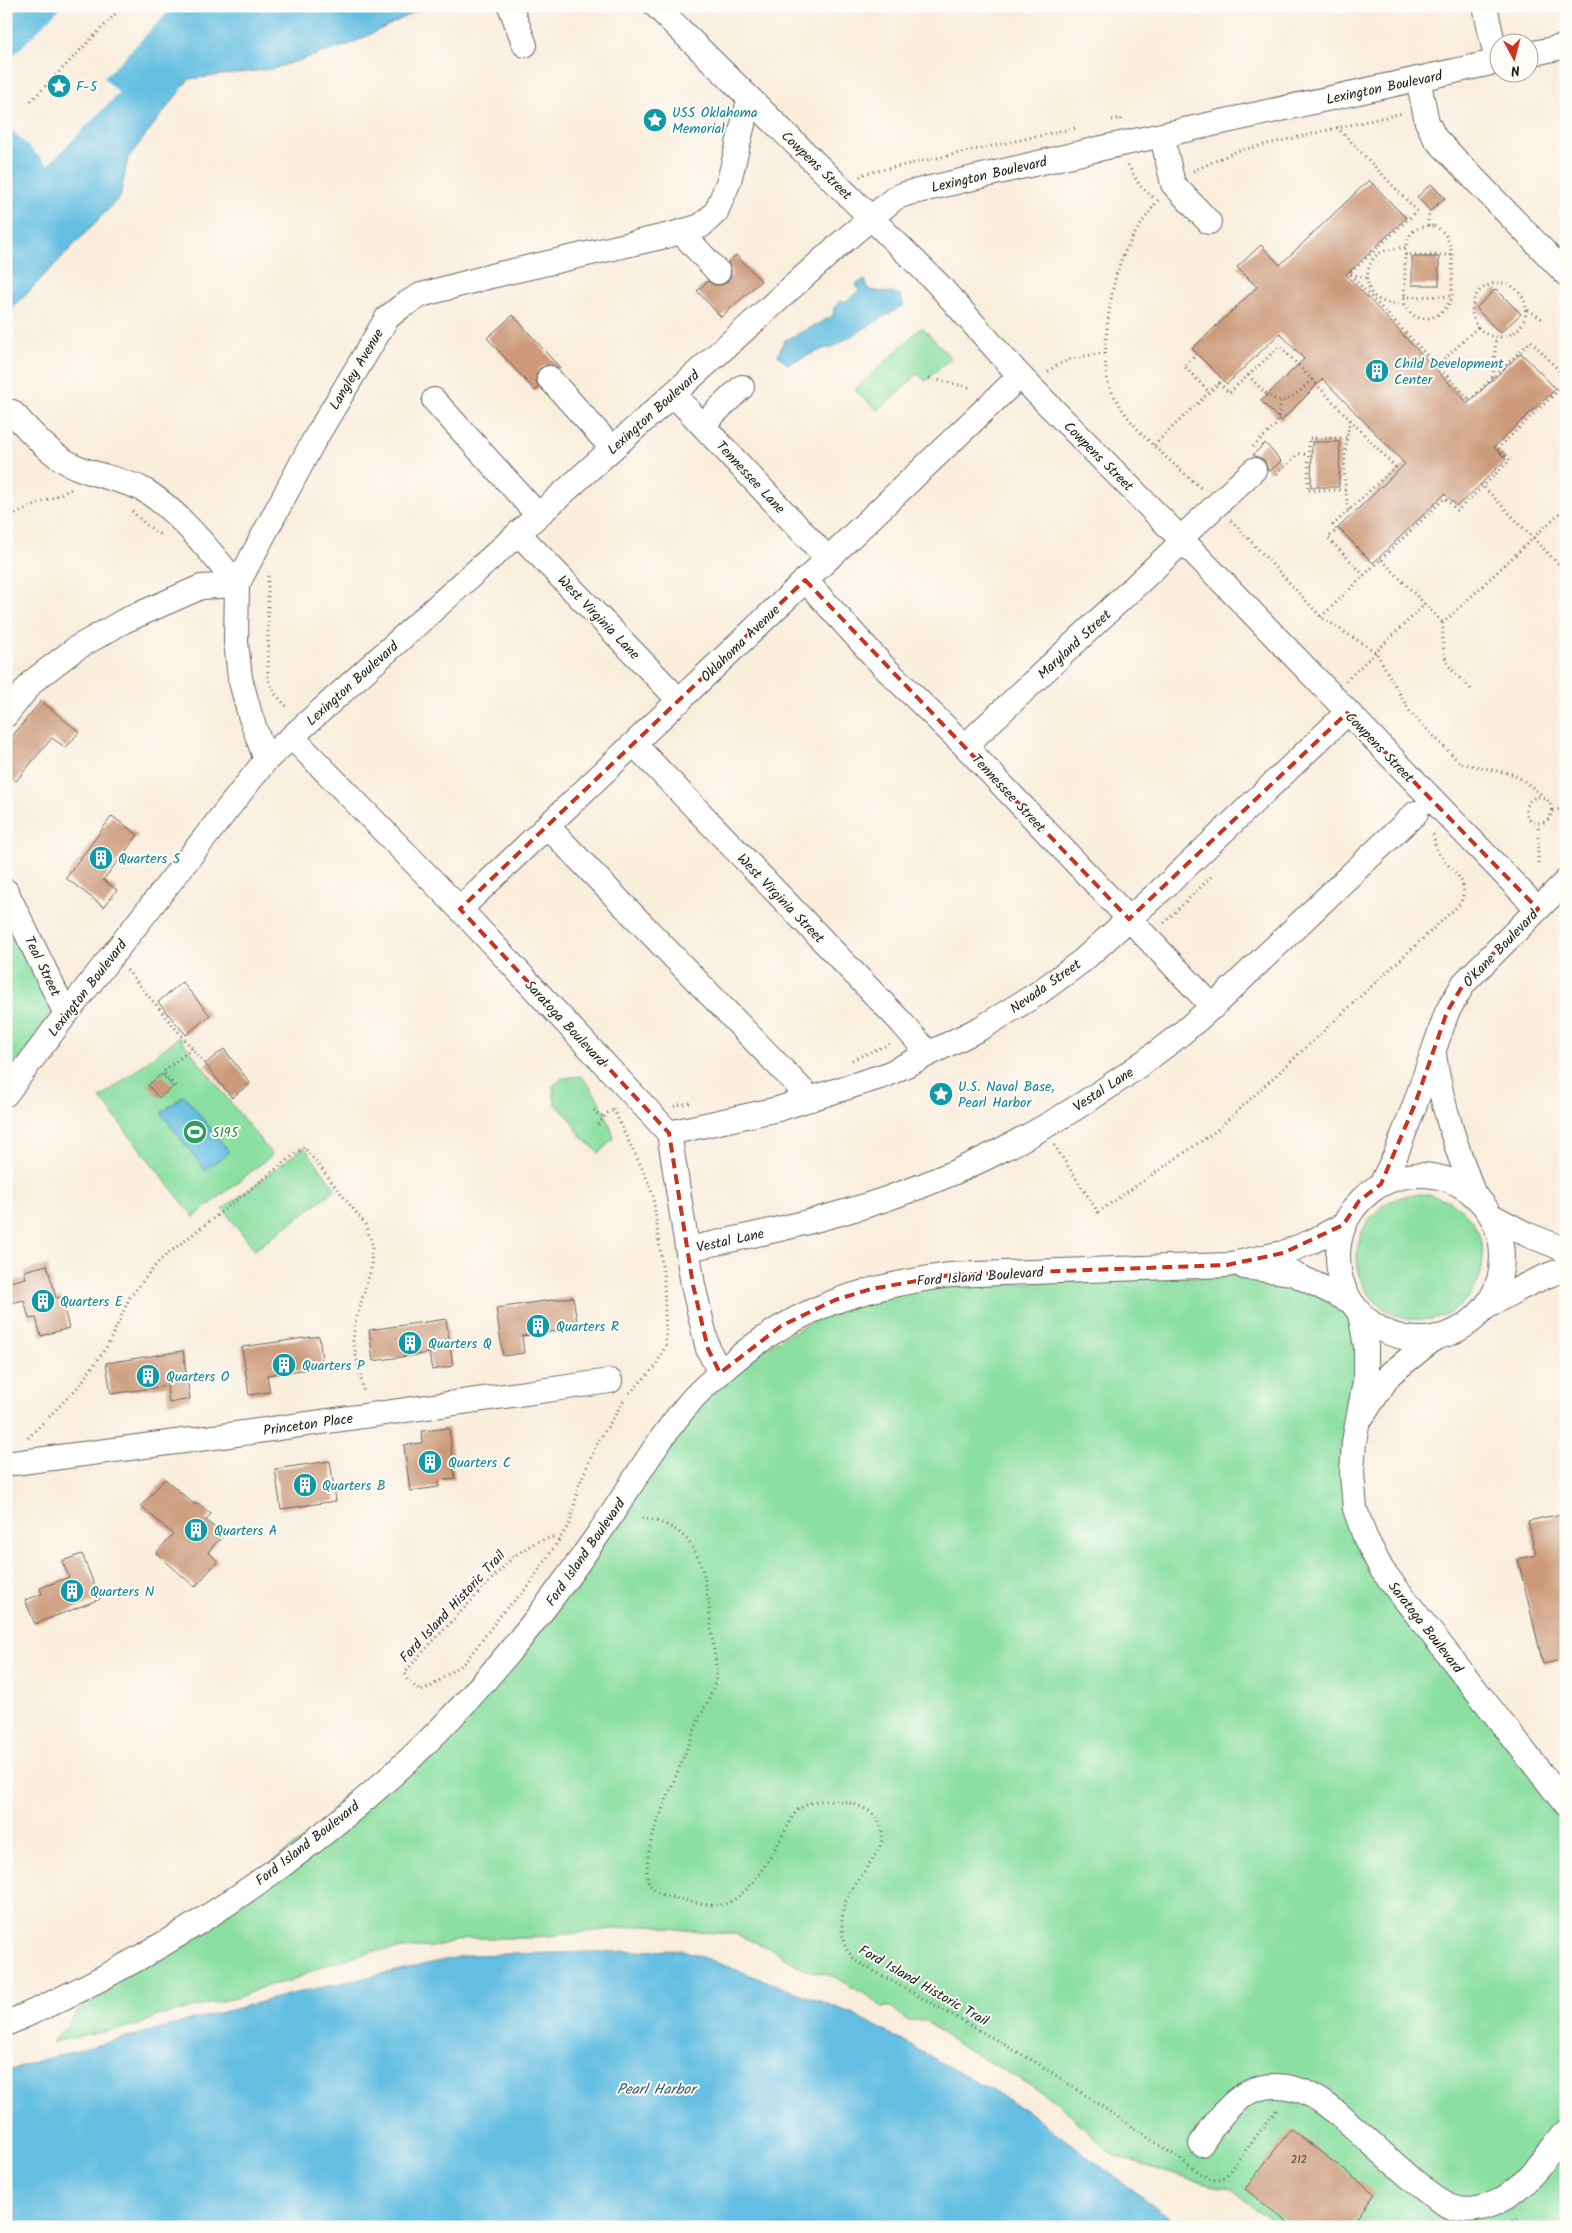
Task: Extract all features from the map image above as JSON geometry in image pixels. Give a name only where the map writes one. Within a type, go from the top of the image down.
[{"type":"street","points":[[510,6],[526,45]]},
{"type":"street","name":"Cowpens Street","points":[[656,6],[937,283],[1020,376],[1182,540],[1538,909]]},
{"type":"street","points":[[1485,6],[1491,32]]},
{"type":"street","points":[[1540,52],[1566,46]]},
{"type":"street","name":"Lexington Boulevard","points":[[6,1094],[66,1014],[266,760],[612,448],[871,217],[895,198],[905,194],[1490,64]]},
{"type":"street","points":[[1418,79],[1427,122],[1435,138],[1566,274]]},
{"type":"street","name":"Langley Avenue","points":[[237,585],[313,442],[387,318],[402,306],[421,295],[490,276],[701,226],[716,212],[728,181],[747,108]]},
{"type":"street","points":[[1162,136],[1173,184],[1209,222]]},
{"type":"street","points":[[681,232],[718,272]]},
{"type":"street","name":"Oklahoma Avenue","points":[[460,909],[1020,376]]},
{"type":"street","points":[[549,378],[612,448]]},
{"type":"street","points":[[702,426],[742,387]]},
{"type":"street","name":"Tennessee Lane","points":[[673,394],[828,559]]},
{"type":"street","points":[[434,400],[538,515]]},
{"type":"street","points":[[12,412],[46,447],[76,468],[143,490],[179,519],[220,562],[237,585],[236,642],[240,678],[250,715],[266,760]]},
{"type":"street","name":"Maryland Street","points":[[965,746],[1182,540],[1216,504],[1253,459]]},
{"type":"street","name":"West Virginia Lane","points":[[518,533],[680,701]]},
{"type":"street","name":"Tennessee Street","points":[[805,580],[883,666],[965,746],[1213,1007]]},
{"type":"street","points":[[6,715],[33,682],[75,649],[124,621],[201,587],[237,585]]},
{"type":"street","name":"Nevada Street","points":[[669,1133],[769,1111],[886,1075],[981,1028],[1037,994],[1082,960],[1129,919],[1348,713]]},
{"type":"street","name":"Saratoga Boulevard","points":[[292,737],[460,909],[669,1133]]},
{"type":"street","name":"West Virginia Street","points":[[634,744],[912,1034],[928,1053]]},
{"type":"street","name":"Vestal Lane","points":[[688,1249],[803,1224],[889,1198],[960,1169],[1043,1128],[1165,1047],[1213,1007],[1416,813]]},
{"type":"street","points":[[547,826],[811,1099]]},
{"type":"street","name":"O'Kane Boulevard","points":[[1381,1184],[1396,1154],[1447,1012],[1464,983],[1566,881]]},
{"type":"street","name":"Teal Street","points":[[6,891],[66,1014]]},
{"type":"street","name":"O'Kane Boulevard","points":[[1433,1048],[1438,1090],[1474,1195]]},
{"type":"street","points":[[669,1133],[693,1285],[708,1349],[720,1373]]},
{"type":"street","points":[[1566,1250],[1526,1234],[1492,1216],[1474,1195],[1453,1182],[1429,1175],[1405,1176],[1381,1184],[1359,1201],[1343,1225],[1337,1251],[1339,1277],[1355,1308],[1376,1327],[1395,1335],[1416,1339],[1436,1337],[1453,1331],[1468,1323],[1509,1293],[1566,1269]]},
{"type":"street","points":[[1482,1311],[1495,1290],[1502,1265],[1500,1240],[1492,1216]]},
{"type":"street","name":"Ford Island Boulevard","points":[[6,2024],[111,1974],[162,1946],[223,1907],[275,1870],[343,1817],[414,1754],[469,1697],[536,1622],[601,1532],[690,1401],[754,1344],[781,1326],[835,1300],[870,1289],[950,1275],[1227,1264],[1283,1253],[1311,1242],[1343,1225]]},
{"type":"street","name":"Ford Island Boulevard","points":[[1227,1264],[1292,1273],[1355,1308]]},
{"type":"street","name":"Saratoga Boulevard","points":[[1355,1308],[1366,1346],[1366,1376],[1354,1442],[1352,1473],[1355,1509],[1365,1537],[1382,1570],[1566,1805]]},
{"type":"street","name":"Saratoga Boulevard","points":[[1358,1423],[1390,1374],[1436,1337]]},
{"type":"street","name":"Princeton Place","points":[[6,1464],[610,1381]]},
{"type":"street","points":[[1201,2144],[1214,2123],[1237,2100],[1260,2088],[1298,2089],[1315,2096],[1335,2110],[1436,2199],[1449,2207],[1475,2210],[1498,2202],[1514,2192],[1566,2132]]},
{"type":"path","points":[[31,101],[123,6]]},
{"type":"path","points":[[1188,173],[1237,151],[1337,127],[1424,109]]},
{"type":"path","points":[[1337,127],[1417,211],[1348,275]]},
{"type":"path","points":[[844,190],[864,174],[1075,128]]},
{"type":"path","points":[[1127,162],[1140,186],[1157,201]]},
{"type":"path","points":[[1162,195],[1129,244],[1118,269],[1110,311],[1106,353],[1108,382],[1118,404],[1133,423],[1216,504],[1321,617],[1376,652],[1410,712],[1460,764],[1512,774],[1546,798],[1552,804],[1549,819],[1538,823],[1533,822],[1527,815],[1526,806],[1536,797],[1546,798]]},
{"type":"path","points":[[1428,226],[1430,211]]},
{"type":"path","points":[[1428,226],[1439,228],[1448,236],[1451,242],[1452,296],[1446,310],[1434,318],[1428,319],[1414,316],[1408,311],[1404,297],[1405,247],[1412,233],[1417,229],[1428,226]]},
{"type":"path","points":[[1405,247],[1380,253],[1373,259],[1367,278],[1370,290],[1376,299],[1392,304],[1405,305]]},
{"type":"path","points":[[1405,255],[1451,255]]},
{"type":"path","points":[[1348,275],[1367,278]]},
{"type":"path","points":[[1348,275],[1470,400],[1531,341],[1566,378]]},
{"type":"path","points":[[1498,281],[1507,282],[1526,302],[1528,310],[1521,327],[1514,334],[1496,338],[1479,326],[1472,314],[1472,304],[1475,296],[1488,284],[1498,281]]},
{"type":"path","points":[[1404,297],[1452,296]]},
{"type":"path","points":[[1528,310],[1544,320]]},
{"type":"path","points":[[1437,366],[1479,326]]},
{"type":"path","points":[[1493,378],[1496,338]]},
{"type":"path","points":[[1154,445],[1221,381],[1229,393],[1280,346],[1396,467],[1333,526],[1337,530],[1328,538],[1364,575]]},
{"type":"path","points":[[1044,376],[1055,366],[1070,358],[1106,353]]},
{"type":"path","points":[[1197,354],[1184,366],[1209,392]]},
{"type":"path","points":[[1248,375],[1273,400],[1281,401],[1285,401],[1301,391],[1312,380]]},
{"type":"path","points":[[929,378],[972,388]]},
{"type":"path","points":[[1321,617],[1445,498],[1458,511],[1482,485],[1510,460],[1498,448],[1566,383]]},
{"type":"path","points":[[1253,459],[1278,424],[1281,401]]},
{"type":"path","points":[[1349,510],[1344,490],[1346,438],[1350,419]]},
{"type":"path","points":[[1344,490],[1308,490],[1309,438],[1346,438]]},
{"type":"path","points":[[1277,474],[1298,454],[1309,454]]},
{"type":"path","points":[[1482,485],[1566,572]]},
{"type":"path","points":[[6,518],[71,489],[80,491]]},
{"type":"path","points":[[127,506],[145,524],[167,539]]},
{"type":"path","points":[[1471,689],[1451,670],[1443,652],[1444,623],[1566,507]]},
{"type":"path","points":[[1381,559],[1444,623]]},
{"type":"path","points":[[268,571],[268,679],[275,694],[287,708]]},
{"type":"path","points":[[1340,686],[1426,604]]},
{"type":"path","points":[[1552,811],[1566,807]]},
{"type":"path","points":[[1043,1128],[1098,1212],[1216,1131],[1460,904],[1465,893],[1463,882],[1437,851],[1433,833],[1416,813]]},
{"type":"path","points":[[1538,823],[1538,863]]},
{"type":"path","points":[[114,953],[205,1064]]},
{"type":"path","points":[[850,1061],[912,1034]]},
{"type":"path","points":[[175,1086],[163,1072],[192,1048]]},
{"type":"path","points":[[671,1106],[698,1102]]},
{"type":"path","points":[[594,1110],[599,1116],[603,1116]]},
{"type":"path","points":[[598,1125],[603,1116],[615,1110]]},
{"type":"path","points":[[26,1440],[79,1386],[108,1345],[130,1297],[160,1260],[304,1148],[366,1224],[372,1244],[371,1269],[355,1323],[353,1341],[368,1415]]},
{"type":"path","name":"Ford Island Historic Trail","points":[[554,1537],[536,1542],[514,1556],[422,1652],[405,1673],[412,1686],[420,1691],[429,1688],[466,1661],[503,1612],[528,1587],[570,1523],[579,1485],[596,1446],[624,1399],[655,1366],[666,1345],[664,1280],[655,1223]]},
{"type":"path","name":"Ford Island Historic Trail","points":[[642,1518],[660,1520],[680,1532],[694,1548],[702,1567],[707,1594],[716,1677],[652,1836],[647,1880],[652,1890],[661,1895],[702,1904],[720,1905],[736,1900],[749,1888],[796,1811],[806,1804],[820,1801],[845,1800],[872,1815],[879,1821],[882,1830],[882,1840],[876,1854],[846,1897],[842,1909],[843,1943],[848,1953],[856,1961],[1039,2064],[1211,2180],[1226,2177],[1281,2104]]},
{"type":"highlighted area","points":[[805,580],[1129,919],[1347,713],[1538,909],[1464,983],[1447,1012],[1415,1104],[1381,1184],[1359,1201],[1343,1225],[1283,1253],[1227,1265],[950,1275],[871,1289],[835,1300],[781,1326],[720,1373],[708,1349],[693,1285],[669,1133],[460,909]]},
{"type":"green space","points":[[922,327],[951,358],[926,381],[918,374],[878,411],[855,390]]},
{"type":"green space","points":[[6,891],[66,1014],[6,1094]]},
{"type":"green space","points":[[179,1037],[272,1155],[194,1217],[100,1098]]},
{"type":"green space","points":[[581,1076],[601,1105],[614,1138],[599,1153],[580,1135],[570,1118],[555,1104],[553,1086],[563,1078]]},
{"type":"green space","points":[[304,1147],[336,1189],[255,1250],[223,1209]]},
{"type":"green space","points":[[1420,1194],[1444,1199],[1465,1212],[1478,1233],[1483,1257],[1478,1281],[1465,1302],[1444,1315],[1420,1320],[1396,1315],[1375,1302],[1362,1281],[1357,1257],[1362,1233],[1375,1212],[1396,1199]]},
{"type":"green space","points":[[1292,1273],[1360,1314],[1358,1423],[1365,1537],[1566,1805],[1566,2227],[1280,2227],[1229,2188],[1191,2180],[1114,2156],[1052,2098],[949,2039],[924,2020],[907,2020],[891,2007],[882,2007],[870,1997],[832,1976],[803,1969],[774,1950],[735,1934],[698,1932],[650,1925],[528,1938],[468,1938],[431,1947],[374,1951],[328,1964],[290,1981],[265,1986],[239,1997],[158,2016],[139,2025],[52,2042],[113,1972],[162,1946],[415,1754],[720,1373],[871,1289]]},
{"type":"water","points":[[6,6],[427,6],[351,44],[272,69],[189,79],[128,158],[120,197],[10,311],[6,336]]},
{"type":"water","points":[[865,280],[869,290],[899,294],[904,305],[831,348],[826,348],[787,364],[778,355],[784,341],[833,316],[834,307],[840,301],[845,302],[859,291],[856,284]]},
{"type":"water","name":"S195","points":[[184,1095],[229,1152],[205,1170],[161,1113]]},
{"type":"water","name":"Pearl Harbor","points":[[683,1950],[854,2014],[1026,2110],[1181,2227],[6,2227],[6,2072],[34,2062],[287,1995],[468,1955]]},
{"type":"pier","name":"F-5","points":[[62,6],[174,6],[104,78],[119,93],[48,165],[6,125],[6,63]]},
{"type":"building","name":"Child Development Center","points":[[1369,180],[1406,218],[1346,275],[1468,403],[1521,353],[1556,389],[1494,447],[1506,459],[1476,489],[1457,506],[1445,494],[1373,563],[1338,528],[1405,464],[1323,379],[1281,421],[1261,401],[1304,359],[1280,333],[1227,384],[1192,349],[1257,287],[1237,267],[1261,245],[1280,265]]},
{"type":"building","points":[[1431,184],[1445,198],[1430,211],[1417,197]]},
{"type":"building","points":[[736,255],[761,281],[721,317],[697,291],[708,281],[714,285],[722,285],[727,282],[731,276],[731,268],[728,262]]},
{"type":"building","points":[[1412,257],[1439,257],[1439,285],[1412,285]]},
{"type":"building","points":[[1496,289],[1521,314],[1500,333],[1476,308]]},
{"type":"building","points":[[513,315],[560,368],[547,365],[540,368],[536,374],[536,381],[539,387],[535,391],[487,338]]},
{"type":"building","points":[[1312,442],[1340,442],[1339,487],[1311,487]]},
{"type":"building","points":[[1265,443],[1281,461],[1269,472],[1264,460],[1253,455]]},
{"type":"building","points":[[41,701],[79,732],[66,748],[52,738],[16,781],[6,773],[6,744]]},
{"type":"building","name":"Quarters S","points":[[112,816],[138,835],[103,880],[117,890],[104,907],[66,878]]},
{"type":"building","points":[[182,982],[210,1015],[186,1035],[158,1002]]},
{"type":"building","points":[[224,1049],[250,1083],[232,1098],[205,1064]]},
{"type":"building","points":[[162,1074],[173,1087],[159,1098],[148,1085]]},
{"type":"building","name":"Quarters E","points":[[47,1265],[56,1298],[61,1297],[69,1328],[41,1336],[36,1318],[29,1319],[24,1300],[6,1304],[6,1283],[26,1278],[24,1271]]},
{"type":"building","name":"Quarters R","points":[[573,1297],[578,1328],[522,1336],[524,1353],[503,1356],[496,1308]]},
{"type":"building","name":"Quarters Q","points":[[446,1319],[453,1366],[432,1370],[429,1353],[373,1361],[369,1330]]},
{"type":"building","name":"Quarters P","points":[[319,1336],[323,1367],[267,1375],[270,1392],[249,1395],[242,1347]]},
{"type":"building","name":"Quarters O","points":[[183,1351],[190,1399],[169,1403],[167,1386],[111,1394],[106,1363]]},
{"type":"building","name":"Quarters C","points":[[449,1428],[455,1479],[439,1481],[439,1487],[410,1491],[404,1445],[422,1443],[421,1431]]},
{"type":"building","name":"Quarters B","points":[[330,1461],[336,1501],[281,1509],[275,1469]]},
{"type":"building","name":"Quarters A","points":[[165,1479],[195,1505],[198,1503],[211,1514],[206,1520],[223,1535],[208,1552],[218,1561],[195,1587],[156,1553],[173,1534],[141,1506]]},
{"type":"building","points":[[1566,1513],[1566,1659],[1543,1664],[1518,1559],[1536,1555],[1528,1521]]},
{"type":"building","name":"Quarters N","points":[[82,1554],[100,1599],[35,1624],[25,1600],[42,1594],[40,1588],[69,1577],[62,1561]]},
{"type":"building","points":[[1291,2129],[1375,2194],[1350,2227],[1293,2227],[1245,2189]]},
{"type":"place","name":"F-5","points":[[59,86]]},
{"type":"place","name":"USS Oklahoma Memorial","points":[[655,120]]},
{"type":"place","name":"Child Development Center","points":[[1377,371]]},
{"type":"place","name":"Quarters S","points":[[101,858]]},
{"type":"place","name":"U.S. Naval Base, Pearl Harbor","points":[[941,1094]]},
{"type":"place","name":"S195","points":[[195,1132]]},
{"type":"place","name":"Quarters E","points":[[43,1301]]},
{"type":"place","name":"Quarters R","points":[[538,1326]]},
{"type":"place","name":"Quarters Q","points":[[410,1343]]},
{"type":"place","name":"Quarters P","points":[[284,1365]]},
{"type":"place","name":"Quarters O","points":[[148,1376]]},
{"type":"place","name":"Quarters C","points":[[430,1462]]},
{"type":"place","name":"Quarters B","points":[[305,1485]]},
{"type":"place","name":"Quarters A","points":[[196,1530]]},
{"type":"place","name":"Quarters N","points":[[72,1591]]}]
